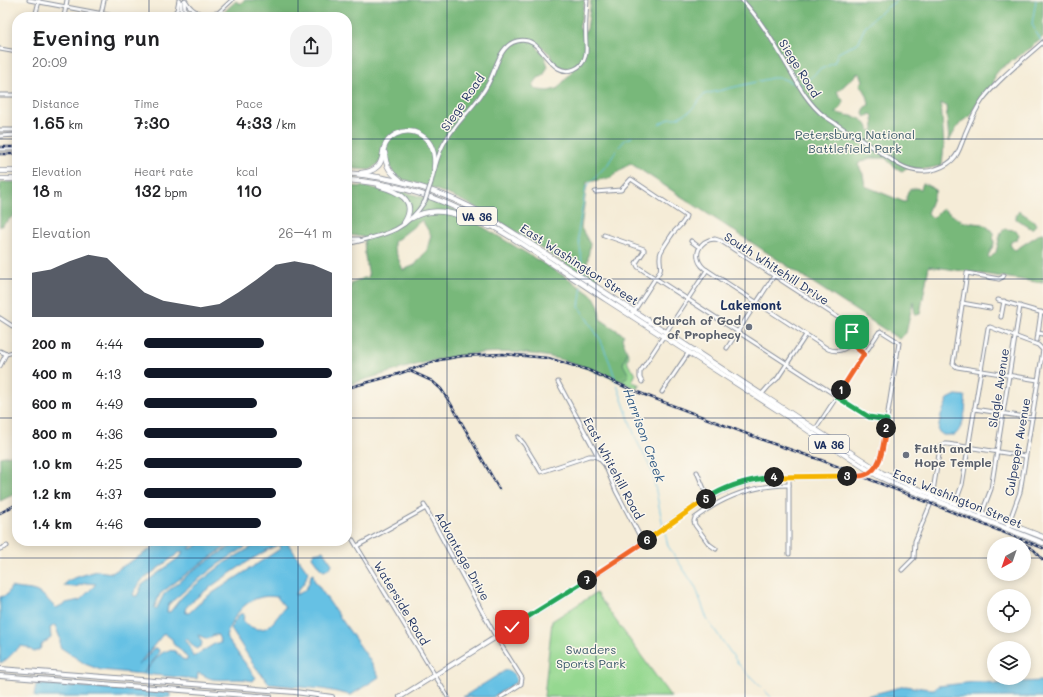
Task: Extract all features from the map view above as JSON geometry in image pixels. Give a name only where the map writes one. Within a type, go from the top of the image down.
[{"type":"highway","points":[[355,174],[369,171],[377,167],[381,162],[385,146],[388,141],[396,134],[406,131],[418,133],[428,141],[432,147],[434,156],[433,169]]},
{"type":"highway","points":[[402,181],[389,169],[385,156],[388,143],[398,135],[411,133],[418,135],[424,140],[430,147],[433,169]]},
{"type":"highway","points":[[0,171],[12,171]]},
{"type":"highway","name":"East Washington Street","points":[[352,174],[402,181],[441,194],[481,213],[633,314]]},
{"type":"highway","points":[[0,179],[12,179]]},
{"type":"highway","name":"East Washington Street","points":[[352,180],[405,189],[437,199],[472,214],[690,350],[887,481],[955,505],[1007,526],[1043,537]]},
{"type":"highway","points":[[362,181],[403,196],[409,209],[404,223]]},
{"type":"highway","points":[[412,218],[426,212],[446,212],[469,218],[503,232]]},
{"type":"highway","name":"East Washington Street","points":[[1007,526],[1043,543]]},
{"type":"main road","points":[[400,697],[436,676],[587,580],[709,497],[728,488],[762,478],[860,476],[866,475],[872,470]]},
{"type":"main road","points":[[0,668],[295,692],[332,697]]},
{"type":"main road","points":[[0,676],[270,697]]},
{"type":"street","points":[[29,0],[92,12]]},
{"type":"street","points":[[65,12],[67,0]]},
{"type":"street","points":[[102,12],[104,0]]},
{"type":"street","points":[[176,12],[180,0]]},
{"type":"street","points":[[180,0],[181,12]]},
{"type":"street","points":[[184,0],[192,10],[197,12]]},
{"type":"street","points":[[184,0],[185,12]]},
{"type":"street","points":[[219,12],[232,0]]},
{"type":"street","name":"Siege Road","points":[[352,239],[377,237],[404,225],[412,218],[424,200],[433,169],[445,142],[484,90],[503,50],[509,44],[520,40],[532,42],[555,65],[562,69],[570,70],[582,63],[586,54],[587,0]]},
{"type":"street","name":"Siege Road","points":[[742,0],[760,23],[800,88],[816,110],[898,164],[907,169],[916,171],[933,170],[942,167],[952,160],[960,150],[971,121],[982,101],[999,82],[1043,42]]},
{"type":"street","points":[[37,12],[39,1]]},
{"type":"street","points":[[0,49],[12,51]]},
{"type":"street","points":[[0,95],[12,94]]},
{"type":"street","points":[[0,130],[12,130]]},
{"type":"street","points":[[0,136],[12,135]]},
{"type":"street","points":[[0,149],[12,149]]},
{"type":"street","points":[[595,192],[621,190],[631,179],[686,215],[686,218],[680,227],[672,234],[660,253],[661,268],[633,314]]},
{"type":"street","name":"Siege Road","points":[[389,232],[404,223],[424,200]]},
{"type":"street","points":[[604,235],[644,249],[636,265],[869,417],[887,420]]},
{"type":"street","name":"Siege Road","points":[[352,242],[363,239]]},
{"type":"street","name":"South Whitehill Drive","points":[[699,247],[704,242],[709,240],[718,240],[847,324],[852,332],[850,343]]},
{"type":"street","points":[[691,241],[699,247],[697,254],[701,266],[756,303],[828,349],[833,351],[842,350],[850,343],[864,354]]},
{"type":"street","points":[[642,382],[640,372],[707,270]]},
{"type":"street","points":[[1004,275],[999,279],[967,273],[953,363],[954,365],[981,371],[1038,380]]},
{"type":"street","points":[[727,348],[774,276]]},
{"type":"street","points":[[998,300],[1042,313],[1037,340]]},
{"type":"street","points":[[1001,318],[1004,301]]},
{"type":"street","points":[[962,303],[990,308]]},
{"type":"street","name":"Slagle Avenue","points":[[981,516],[990,491],[1020,306]]},
{"type":"street","points":[[0,318],[12,326]]},
{"type":"street","points":[[955,505],[962,484],[989,328],[1016,337]]},
{"type":"street","points":[[814,432],[864,354],[880,332],[891,337],[899,343],[881,457],[872,470]]},
{"type":"street","points":[[1038,333],[1043,334]]},
{"type":"street","points":[[760,396],[777,379],[806,335]]},
{"type":"street","name":"Culpeper Avenue","points":[[1007,526],[1019,494],[1042,357],[1042,348],[1016,337]]},
{"type":"street","points":[[0,350],[6,354]]},
{"type":"street","points":[[662,392],[690,350]]},
{"type":"street","points":[[0,366],[6,354],[12,352]]},
{"type":"street","name":"East Whitehill Road","points":[[558,382],[599,458],[605,465],[616,491],[643,542]]},
{"type":"street","points":[[974,409],[1032,418]]},
{"type":"street","points":[[518,437],[541,472],[588,456],[599,458]]},
{"type":"street","points":[[902,570],[906,568],[914,558],[915,541],[932,497],[940,448],[944,444],[968,446],[1025,456]]},
{"type":"street","points":[[697,472],[704,491],[709,497]]},
{"type":"street","points":[[789,554],[790,477]]},
{"type":"street","points":[[716,549],[709,544],[698,530],[694,522],[695,518],[720,501],[738,493],[768,486],[789,485]]},
{"type":"street","name":"Advantage Drive","points":[[356,546],[425,506],[496,637],[522,681],[518,687],[501,697]]},
{"type":"street","name":"Waterside Road","points":[[353,540],[448,697]]},
{"type":"street","points":[[0,549],[7,546]]},
{"type":"green space","name":"Petersburg National Battlefield Park","points":[[244,0],[585,0],[579,28],[584,32],[587,30],[591,0],[1043,0],[1043,37],[1038,42],[1035,42],[1032,47],[1000,69],[995,75],[993,85],[975,107],[970,117],[966,118],[960,123],[949,141],[946,106],[941,103],[944,145],[942,165],[925,169],[908,167],[902,171],[896,168],[885,158],[870,158],[860,162],[858,165],[863,174],[865,186],[904,202],[907,201],[906,198],[909,190],[915,188],[921,189],[923,183],[936,190],[927,213],[933,218],[943,209],[963,222],[983,224],[990,229],[993,233],[994,244],[988,256],[990,258],[996,252],[1001,232],[1005,229],[1016,230],[1019,235],[1017,240],[1012,241],[1010,244],[1015,250],[1043,232],[1043,283],[929,266],[920,314],[915,315],[913,301],[906,333],[899,339],[630,163],[610,178],[587,182],[581,228],[590,244],[587,265],[589,271],[596,275],[597,278],[594,282],[477,208],[438,190],[397,178],[392,171],[386,154],[379,163],[370,170],[352,168],[352,12],[224,12],[236,1],[240,4]],"holes":[[[538,45],[551,55],[556,65],[565,68],[572,68],[572,72],[557,89],[548,91],[534,88],[533,85],[538,78],[543,76],[548,66],[544,55],[537,47]],[[858,73],[861,75],[863,81],[860,84],[866,93],[869,105],[865,107],[863,114],[865,117],[871,114],[873,116],[874,129],[872,131],[869,130],[859,118],[835,112],[840,109],[844,102],[837,92]]]},
{"type":"green space","points":[[0,182],[12,182],[12,217],[0,227]]},
{"type":"green space","points":[[352,186],[401,193],[400,191],[402,191],[432,200],[471,216],[473,221],[569,279],[594,297],[599,306],[600,319],[624,335],[622,338],[627,351],[623,364],[629,375],[622,382],[559,359],[524,353],[498,352],[472,354],[422,363],[352,384],[352,284],[369,276],[365,256],[364,237],[352,235]],"holes":[[[422,220],[431,235],[427,250],[415,265],[403,270],[394,248],[394,242]]]},
{"type":"green space","points":[[1019,211],[1034,221],[1036,225],[1032,229],[1016,219]]},
{"type":"green space","points":[[627,351],[629,356],[628,363],[636,373],[632,382],[641,385],[637,385],[638,389],[622,382],[627,377],[623,364]]},
{"type":"green space","points":[[12,455],[12,495],[0,501],[0,457]]},
{"type":"green space","name":"Swaders Sports Park","points":[[596,593],[671,697],[544,697],[552,621]]},
{"type":"water","points":[[956,395],[965,396],[966,406],[963,422],[955,435],[943,435],[938,431],[941,415],[948,399]]},
{"type":"water","points":[[153,546],[192,546],[189,548],[191,549],[196,546],[227,546],[194,568],[160,594],[154,608],[156,610],[164,594],[195,569],[231,546],[247,546],[217,565],[190,586],[168,605],[167,612],[170,612],[181,598],[193,587],[226,562],[253,546],[276,546],[258,555],[228,574],[200,595],[185,609],[186,613],[189,613],[205,598],[280,549],[281,546],[290,546],[308,572],[305,581],[295,595],[302,592],[306,588],[311,575],[313,574],[314,580],[369,659],[379,677],[351,695],[323,689],[269,684],[254,665],[231,629],[240,614],[244,614],[243,622],[257,629],[262,629],[271,624],[285,607],[277,597],[267,596],[251,601],[238,612],[226,637],[256,678],[252,681],[242,679],[212,679],[198,673],[197,679],[101,670],[85,664],[60,647],[60,638],[55,625],[50,628],[51,638],[42,644],[40,649],[34,652],[27,647],[21,646],[0,663],[0,597],[7,595],[11,587],[36,591],[44,596],[56,608],[66,603],[80,600],[96,584],[86,583],[75,587],[64,586],[67,581],[97,571],[112,573],[151,549]],"holes":[[[183,551],[181,556],[142,585],[137,596],[134,596],[133,594],[141,581]],[[164,633],[172,639],[174,645],[179,648],[188,659],[182,659],[175,651],[169,650],[161,654],[143,673],[158,655],[159,650],[154,648],[138,665]],[[198,635],[207,639],[214,635],[218,635],[221,643],[216,643],[193,657],[190,647],[184,640],[187,639],[196,649],[201,646],[202,643]]]},
{"type":"water","points":[[323,551],[332,564],[330,568],[324,571],[312,557],[314,553]]},
{"type":"water","points":[[506,670],[513,673],[516,678],[516,682],[493,697],[463,697]]},
{"type":"water","points":[[1031,681],[1043,681],[1043,697],[862,697],[905,686],[934,689],[938,686],[975,682],[987,682],[987,685],[1031,685]]},
{"type":"water","points":[[41,684],[170,693],[170,697],[34,696],[36,685]]},
{"type":"waterway","points":[[801,84],[806,82],[819,70],[834,63],[838,53],[859,42],[861,34],[869,22],[897,0]]},
{"type":"waterway","points":[[1035,30],[1032,24],[1036,0]]},
{"type":"waterway","points":[[1036,32],[1043,44]]},
{"type":"waterway","points":[[659,124],[670,118],[677,118],[690,111],[705,94],[772,78],[781,78],[798,85]]},
{"type":"waterway","name":"Harrison Creek","points":[[584,276],[578,233],[586,187],[608,164],[617,149],[625,140],[632,137]]},
{"type":"waterway","name":"Harrison Creek","points":[[582,285],[579,307],[600,339],[616,381]]},
{"type":"waterway","name":"Harrison Creek","points":[[617,385],[636,439],[652,471],[663,526]]},
{"type":"waterway","name":"Harrison Creek","points":[[664,529],[668,546],[696,588],[707,619],[740,666],[771,697]]},
{"type":"railway","points":[[0,147],[12,147]]},
{"type":"railway","points":[[0,154],[12,154]]},
{"type":"railway","points":[[352,387],[395,375],[439,360],[462,356],[503,354],[548,358],[588,370],[632,390],[771,443],[821,460],[1043,548]]},
{"type":"railway","points":[[408,370],[432,381],[441,389],[499,489]]},
{"type":"railway","points":[[0,513],[12,507]]},
{"type":"railway","points":[[1031,548],[1043,560]]},
{"type":"place","name":"Church of God of Prophecy","points":[[749,327]]},
{"type":"place","name":"Faith and Hope Temple","points":[[906,455]]},
{"type":"district","name":"Lakemont","points":[[751,304]]},
{"type":"route","points":[[512,627],[594,576],[709,497],[728,488],[762,478],[864,476],[869,473],[881,457],[887,420],[871,418],[837,397],[864,354],[850,343],[852,332]]}]
